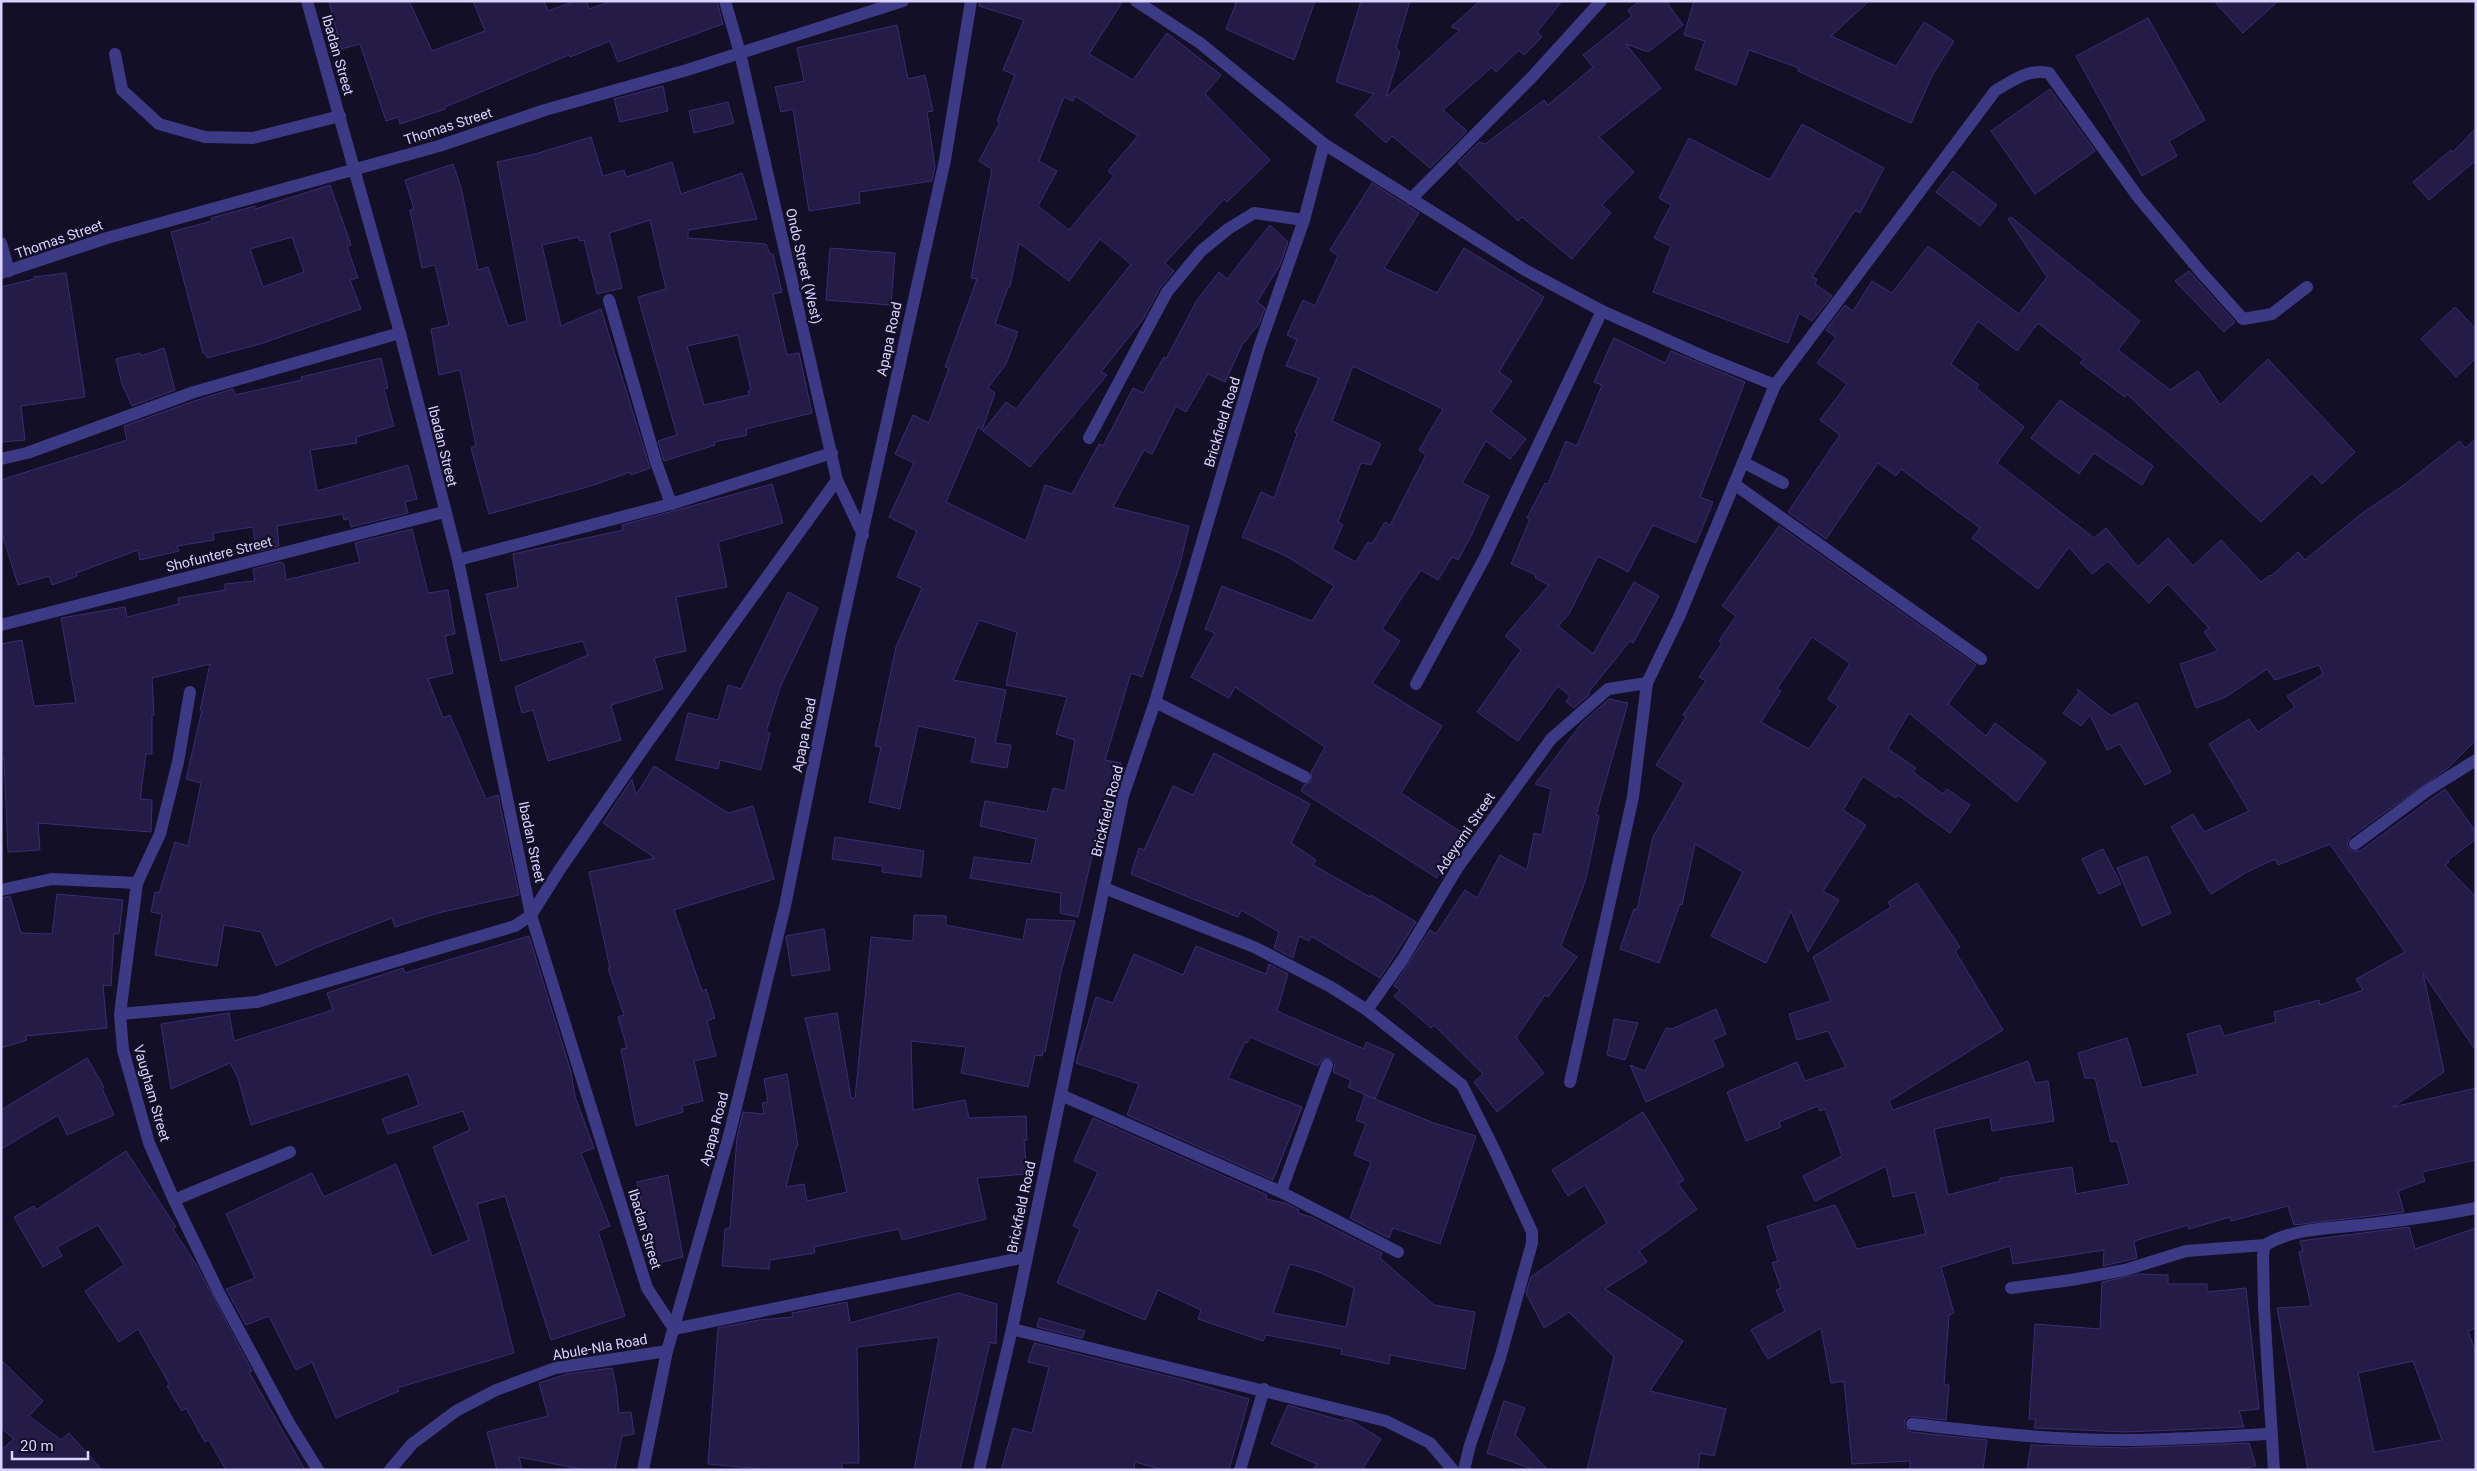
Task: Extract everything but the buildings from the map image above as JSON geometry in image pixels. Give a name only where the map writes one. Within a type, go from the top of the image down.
[{"type":"street","name":"Ibadan Street","points":[[308,1],[400,333],[444,512],[458,560],[531,915],[647,1288],[674,1329]]},
{"type":"street","name":"Ondo Street (West)","points":[[726,1],[740,53],[837,480],[863,535]]},
{"type":"street","name":"Thomas Street","points":[[5,272],[107,238],[280,188],[355,170],[439,146],[545,110],[740,53],[902,1]]},
{"type":"street","name":"Apapa Road","points":[[643,1470],[667,1351],[730,1132],[784,906],[841,629],[945,160],[972,1]]},
{"type":"street","points":[[1136,1],[1200,42],[1324,144],[1525,270],[1602,311],[1705,357],[1775,385]]},
{"type":"street","points":[[1411,199],[1532,77],[1602,1]]},
{"type":"street","points":[[115,54],[122,90],[159,124],[205,137],[253,138],[340,116]]},
{"type":"street","points":[[1570,1082],[1633,797],[1647,683],[1679,617],[1775,385],[1995,91],[2016,78],[2041,71],[2049,73],[2138,197],[2200,272],[2243,319],[2272,314],[2307,287]]},
{"type":"street","name":"Brickfield Road","points":[[979,1470],[1012,1329],[1123,796],[1155,702],[1260,348],[1304,220],[1324,144]]},
{"type":"street","points":[[1089,438],[1167,292],[1201,251],[1254,213],[1304,220]]},
{"type":"street","points":[[1,243],[5,272]]},
{"type":"street","points":[[608,300],[656,462],[671,504]]},
{"type":"street","points":[[1416,684],[1485,557],[1602,311]]},
{"type":"street","points":[[1,459],[27,453],[194,392],[400,333]]},
{"type":"street","points":[[458,560],[671,504],[832,453]]},
{"type":"street","points":[[1743,462],[1783,483]]},
{"type":"street","points":[[120,1014],[257,1002],[516,926],[531,915],[560,869],[647,743],[837,480]]},
{"type":"street","points":[[1734,484],[1981,659]]},
{"type":"street","name":"Shofuntere Street","points":[[1,625],[444,512]]},
{"type":"street","name":"Adeyemi Street","points":[[1367,1010],[1403,959],[1458,867],[1551,739],[1608,689],[1647,683]]},
{"type":"street","name":"Vaugham Street","points":[[190,692],[178,762],[160,834],[137,883],[120,1014],[123,1050],[149,1143],[174,1200],[224,1302],[289,1423],[318,1470]]},
{"type":"street","points":[[1155,702],[1305,777]]},
{"type":"street","points":[[2355,844],[2428,790],[2476,760]]},
{"type":"street","points":[[1,890],[52,879],[137,883]]},
{"type":"street","points":[[1104,888],[1254,947],[1331,987],[1367,1010],[1462,1085],[1495,1150],[1532,1232],[1532,1242],[1500,1358],[1470,1445],[1464,1470]]},
{"type":"street","points":[[1281,1192],[1327,1065]]},
{"type":"street","points":[[1061,1095],[1281,1192],[1398,1252]]},
{"type":"street","points":[[174,1200],[290,1152]]},
{"type":"street","points":[[2011,1288],[2125,1270],[2186,1251],[2265,1244],[2275,1239],[2311,1231],[2439,1215],[2476,1208]]},
{"type":"street","points":[[2265,1244],[2263,1255],[2264,1307],[2274,1470]]},
{"type":"street","points":[[674,1329],[1026,1257]]},
{"type":"street","points":[[1012,1329],[1386,1420],[1430,1443],[1453,1470]]},
{"type":"street","name":"Abule-Nla Road","points":[[390,1470],[412,1444],[456,1411],[496,1390],[555,1368],[667,1351]]},
{"type":"street","points":[[1240,1470],[1264,1389]]},
{"type":"street","points":[[1912,1424],[1993,1433],[2077,1439],[2164,1440],[2271,1434]]}]
